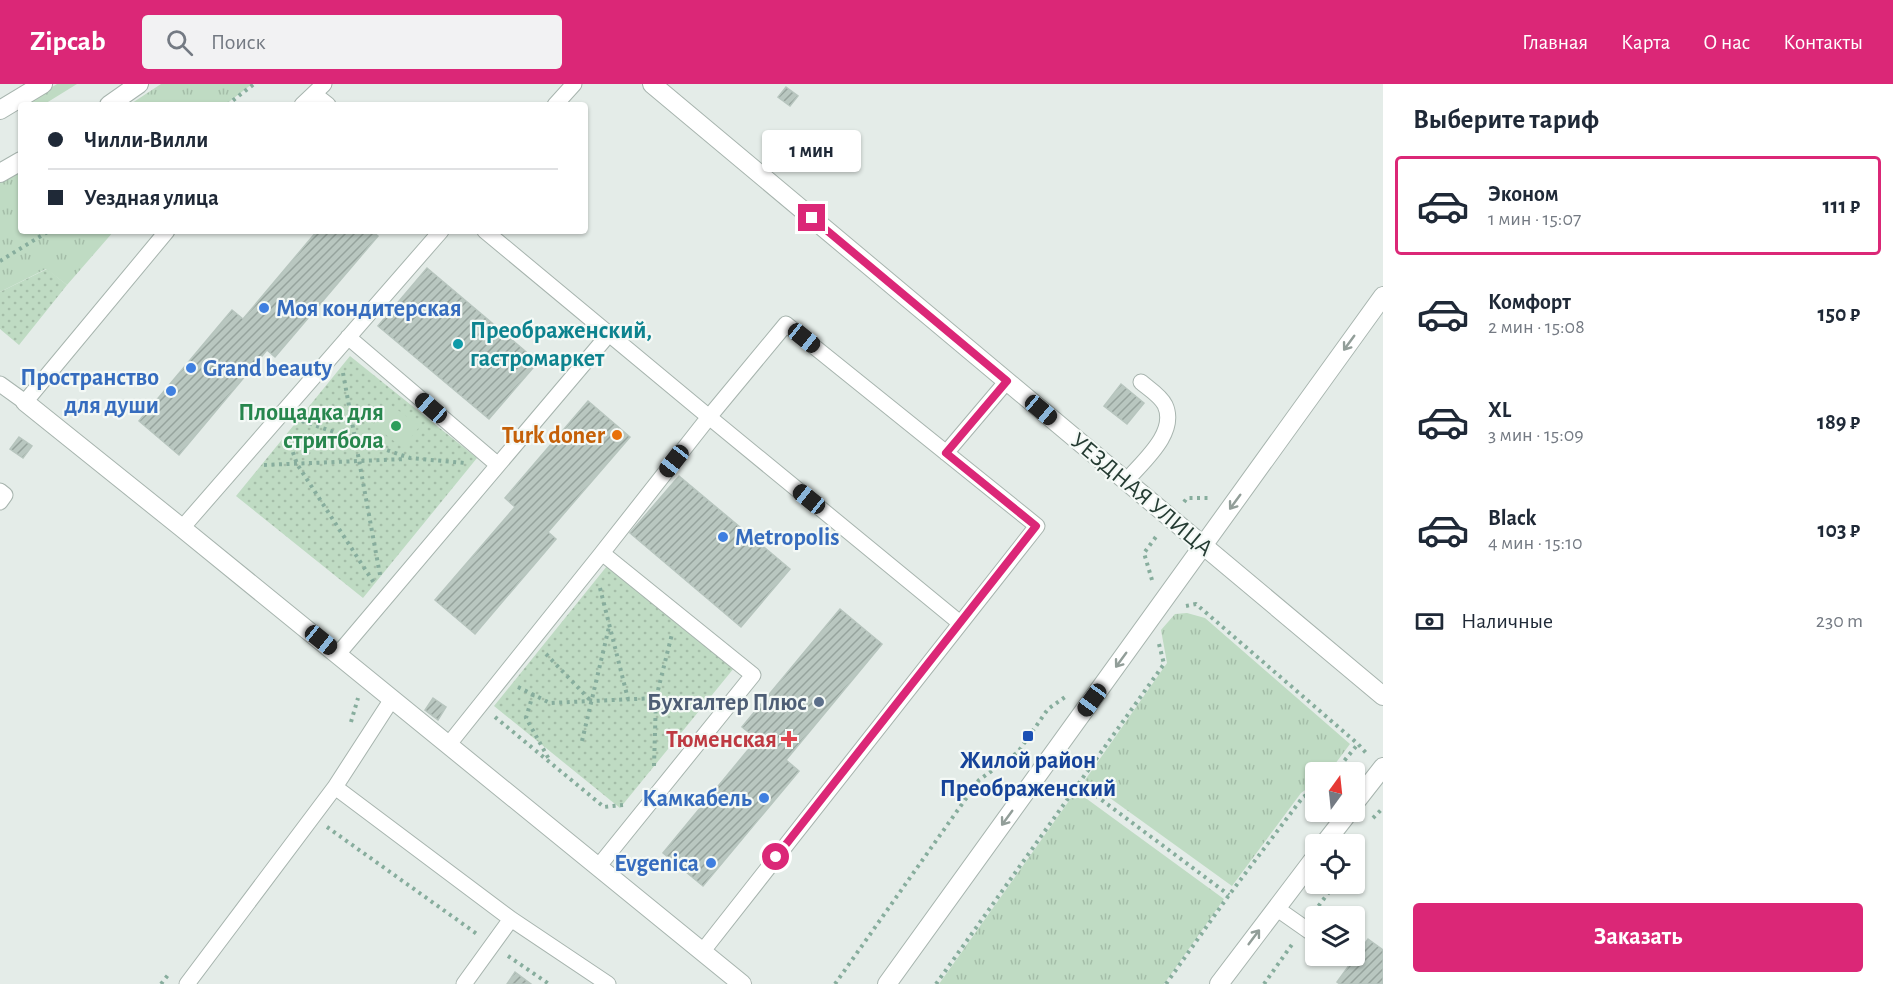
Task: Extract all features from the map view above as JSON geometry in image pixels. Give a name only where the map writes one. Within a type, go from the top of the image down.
[{"type":"street","points":[[0,110],[43,84]]},
{"type":"street","points":[[114,102],[139,84]]},
{"type":"street","name":"УЕЗДНАЯ УЛИЦА","points":[[652,84],[1383,696]]},
{"type":"street","points":[[0,173],[18,163]]},
{"type":"street","points":[[887,984],[1383,296]]},
{"type":"street","points":[[25,402],[449,744],[741,984]]},
{"type":"street","points":[[1365,790],[1382,768]]},
{"type":"street","points":[[1332,834],[1341,822]]},
{"type":"street","points":[[1219,984],[1305,870]]},
{"type":"lane","points":[[558,102],[574,84]]},
{"type":"lane","points":[[305,102],[319,89]]},
{"type":"lane","points":[[0,384],[25,402],[164,234]]},
{"type":"lane","points":[[182,528],[438,234]]},
{"type":"lane","points":[[489,234],[960,623]]},
{"type":"lane","points":[[449,744],[709,417],[786,324],[1036,526],[702,952]]},
{"type":"lane","points":[[338,654],[609,334]]},
{"type":"lane","points":[[343,343],[498,465]]},
{"type":"lane","points":[[946,453],[1007,381]]},
{"type":"lane","points":[[1126,481],[1162,438],[1166,428],[1166,406],[1140,382]]},
{"type":"lane","points":[[0,490],[6,495],[0,502]]},
{"type":"lane","points":[[598,559],[676,613],[753,675],[598,867]]},
{"type":"lane","points":[[187,984],[335,787],[392,699]]},
{"type":"lane","points":[[335,787],[511,918],[608,984]]},
{"type":"lane","points":[[1276,908],[1305,928]]},
{"type":"lane","points":[[464,984],[511,918]]},
{"type":"path","points":[[231,102],[254,84]]},
{"type":"path","points":[[0,261],[44,234]]},
{"type":"path","points":[[343,343],[354,439],[384,599]]},
{"type":"path","points":[[281,414],[410,458]]},
{"type":"path","points":[[281,414],[297,464],[384,599]]},
{"type":"path","points":[[236,466],[410,458],[498,465]]},
{"type":"path","points":[[598,559],[609,627],[628,699]]},
{"type":"path","points":[[1185,606],[1196,604],[1358,744],[1382,768]]},
{"type":"path","points":[[481,704],[604,807],[652,801],[656,698],[676,613]]},
{"type":"path","points":[[582,741],[609,627]]},
{"type":"path","points":[[533,640],[590,700]]},
{"type":"path","points":[[936,984],[1164,663],[1159,641]]},
{"type":"path","points":[[501,680],[550,703],[656,698]]},
{"type":"path","points":[[351,723],[359,694]]},
{"type":"path","points":[[533,694],[526,718],[552,765]]},
{"type":"path","points":[[1343,762],[1358,744]]},
{"type":"path","points":[[835,984],[979,780],[1018,752]]},
{"type":"path","points":[[1079,783],[1229,895]]},
{"type":"path","points":[[1166,984],[1229,895],[1305,796]]},
{"type":"path","points":[[313,817],[549,984]]},
{"type":"path","points":[[161,984],[169,975]]},
{"type":"green space","points":[[57,84],[77,84],[48,102],[28,102]]},
{"type":"green space","points":[[161,84],[252,84],[229,102],[134,102]]},
{"type":"green space","points":[[18,172],[18,234],[111,234],[67,285],[46,269],[0,292],[0,183]]},
{"type":"green space","points":[[47,269],[67,285],[19,345],[0,329],[0,292]]},
{"type":"green space","points":[[350,356],[477,458],[363,598],[236,496]]},
{"type":"green space","name":"Площадка для стритбола","points":[[388,403],[420,426],[403,448],[373,425]]},
{"type":"green space","points":[[607,566],[734,668],[620,808],[494,706]]},
{"type":"green space","points":[[1187,613],[1205,618],[1350,744],[1336,762],[1305,762],[1305,790],[1232,886],[1085,780],[1167,663],[1161,630],[1175,614]]},
{"type":"green space","points":[[1076,791],[1224,899],[1164,984],[939,984]]},
{"type":"building","points":[[786,87],[798,96],[790,106],[778,97]]},
{"type":"building","points":[[314,234],[376,234],[378,236],[275,357],[267,350],[179,455],[139,421],[232,310],[243,319]]},
{"type":"building","name":"Преображенский, гастромаркет","points":[[427,268],[538,362],[489,419],[378,326]]},
{"type":"building","points":[[1121,384],[1144,403],[1127,424],[1104,406]]},
{"type":"building","points":[[588,401],[630,437],[548,532],[556,539],[475,634],[435,600],[515,507],[505,498]]},
{"type":"building","points":[[19,437],[32,446],[23,458],[10,449]]},
{"type":"building","points":[[679,476],[790,569],[741,627],[630,533]]},
{"type":"building","points":[[840,609],[882,644],[786,760],[799,771],[703,886],[663,853],[757,739],[742,727]]},
{"type":"building","points":[[433,698],[446,707],[438,720],[425,710]]},
{"type":"building","points":[[1368,939],[1383,950],[1383,984],[1340,984],[1337,982],[1349,966],[1365,966],[1365,943]]},
{"type":"building","points":[[515,972],[531,984],[507,984]]},
{"type":"place","name":"Моя кондитерская","points":[[264,308]]},
{"type":"place","name":"Преображенский, гастромаркет","points":[[458,344]]},
{"type":"place","name":"Grand beauty","points":[[191,368]]},
{"type":"place","name":"Пространство для души","points":[[171,391]]},
{"type":"place","name":"Площадка для стритбола","points":[[396,426]]},
{"type":"place","name":"Turk doner","points":[[617,435]]},
{"type":"place","name":"Metropolis","points":[[723,537]]},
{"type":"place","name":"Бухгалтер Плюс","points":[[819,702]]},
{"type":"place","name":"Жилой район Преображенский","points":[[1028,736]]},
{"type":"place","name":"Тюменская","points":[[789,739]]},
{"type":"place","name":"Камкабель","points":[[764,798]]},
{"type":"place","name":"Evgenica","points":[[711,863]]},
{"type":"route","points":[[776,857],[1036,526],[946,453],[1007,381],[812,218]]}]
